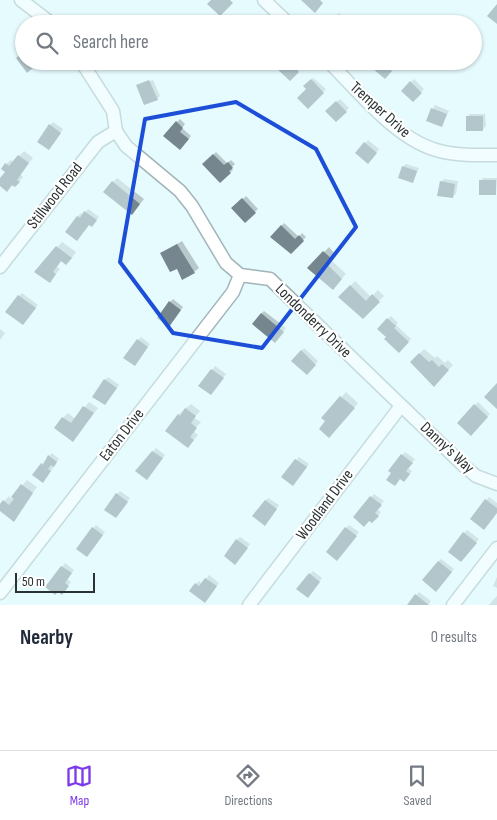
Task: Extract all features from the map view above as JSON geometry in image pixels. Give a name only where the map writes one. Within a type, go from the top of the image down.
[{"type":"street","points":[[21,0],[40,15]]},
{"type":"street","points":[[264,0],[280,15]]},
{"type":"street","points":[[86,70],[112,112],[116,131],[126,146],[180,191],[192,206],[226,263],[240,275]]},
{"type":"street","name":"Tremper Drive","points":[[337,70],[390,122],[418,142],[435,150],[452,154],[497,156]]},
{"type":"street","name":"Stillwood Road","points":[[0,267],[98,142],[116,131]]},
{"type":"street","name":"Londonderry Drive","points":[[240,275],[270,279],[401,406]]},
{"type":"street","name":"Eaton Drive","points":[[0,593],[233,292],[240,275]]},
{"type":"street","name":"Danny's Way","points":[[401,406],[473,474],[497,484]]},
{"type":"street","name":"Woodland Drive","points":[[249,605],[401,406]]},
{"type":"street","points":[[453,605],[497,548]]},
{"type":"highlighted area","points":[[236,102],[316,149],[356,227],[262,348],[173,333],[120,262],[145,119]]},
{"type":"building","points":[[211,0],[230,0],[233,3],[221,15],[207,4]]},
{"type":"building","points":[[301,0],[320,0],[323,3],[315,13]]},
{"type":"building","points":[[497,4],[497,24],[487,16]]},
{"type":"building","points":[[278,70],[297,70],[299,72],[290,81]]},
{"type":"building","points":[[374,70],[392,71],[385,79]]},
{"type":"building","points":[[311,79],[324,93],[308,109],[297,98],[306,89],[303,86]]},
{"type":"building","points":[[149,80],[158,100],[144,105],[136,85]]},
{"type":"building","points":[[410,81],[422,93],[413,102],[401,91]]},
{"type":"building","points":[[336,101],[347,112],[336,122],[325,111]]},
{"type":"building","points":[[431,108],[447,114],[442,127],[426,121]]},
{"type":"building","points":[[466,116],[483,116],[483,131],[466,131]]},
{"type":"building","points":[[176,121],[183,128],[180,132],[189,139],[180,150],[163,136]]},
{"type":"building","points":[[49,124],[61,133],[49,150],[37,142]]},
{"type":"building","points":[[364,142],[377,153],[368,164],[355,153]]},
{"type":"building","points":[[213,154],[224,165],[228,162],[233,168],[229,171],[231,173],[220,183],[202,164]]},
{"type":"building","points":[[18,155],[29,163],[17,180],[20,182],[15,187],[12,185],[7,192],[0,186],[0,178],[5,172],[1,169],[5,163],[9,166]]},
{"type":"building","points":[[402,166],[417,171],[413,183],[398,178]]},
{"type":"building","points":[[479,180],[496,180],[496,195],[479,195]]},
{"type":"building","points":[[112,181],[140,204],[132,215],[103,192]]},
{"type":"building","points":[[440,181],[455,184],[453,198],[437,196]]},
{"type":"building","points":[[242,198],[256,213],[245,223],[231,208]]},
{"type":"building","points":[[84,211],[97,220],[92,227],[89,225],[77,241],[65,232],[77,216],[80,218]]},
{"type":"building","points":[[281,225],[295,239],[299,235],[304,241],[291,254],[270,237]]},
{"type":"building","points":[[177,244],[195,273],[182,280],[177,269],[170,272],[160,253]]},
{"type":"building","points":[[56,246],[72,258],[66,265],[61,261],[53,272],[56,274],[50,283],[34,272]]},
{"type":"building","points":[[323,251],[332,259],[327,264],[342,279],[333,290],[307,268]]},
{"type":"building","points":[[350,285],[366,301],[372,294],[380,302],[363,319],[338,297]]},
{"type":"building","points":[[18,295],[36,308],[23,325],[5,312]]},
{"type":"building","points":[[169,301],[181,310],[169,327],[157,318]]},
{"type":"building","points":[[261,313],[284,332],[275,343],[252,324]]},
{"type":"building","points":[[387,318],[396,326],[394,328],[409,342],[399,353],[384,339],[386,337],[377,329]]},
{"type":"building","points":[[137,339],[148,347],[135,366],[123,358]]},
{"type":"building","points":[[301,350],[316,365],[307,375],[291,361]]},
{"type":"building","points":[[419,353],[429,362],[432,360],[439,367],[442,364],[449,370],[434,387],[410,362]]},
{"type":"building","points":[[211,369],[224,378],[211,395],[198,386]]},
{"type":"building","points":[[104,379],[117,388],[105,405],[92,397]]},
{"type":"building","points":[[497,383],[497,409],[484,397]]},
{"type":"building","points":[[340,396],[355,408],[329,438],[319,429],[325,421],[321,418]]},
{"type":"building","points":[[474,404],[488,417],[471,436],[457,423]]},
{"type":"building","points":[[83,406],[94,413],[73,442],[54,428],[62,417],[71,423]]},
{"type":"building","points":[[185,408],[196,416],[191,423],[197,428],[190,437],[194,440],[188,448],[165,431]]},
{"type":"building","points":[[152,451],[163,458],[147,480],[135,471]]},
{"type":"building","points":[[401,454],[413,463],[406,471],[410,474],[404,482],[400,479],[395,486],[386,480],[391,473],[388,471]]},
{"type":"building","points":[[48,455],[57,462],[54,467],[51,465],[48,469],[51,471],[43,483],[32,475],[41,463],[43,465]]},
{"type":"building","points":[[295,459],[307,467],[293,486],[281,477]]},
{"type":"building","points":[[21,484],[33,493],[14,522],[0,511],[0,504],[3,500],[9,505],[14,499],[11,497]]},
{"type":"building","points":[[116,493],[128,502],[116,518],[104,510]]},
{"type":"building","points":[[370,496],[382,505],[375,513],[379,516],[372,523],[369,521],[364,527],[353,517]]},
{"type":"building","points":[[485,499],[497,508],[497,513],[484,530],[470,519]]},
{"type":"building","points":[[265,500],[277,509],[265,526],[252,516]]},
{"type":"building","points":[[92,527],[103,535],[87,557],[76,549]]},
{"type":"building","points":[[345,527],[357,536],[337,561],[326,552]]},
{"type":"building","points":[[463,532],[477,543],[461,562],[448,552]]},
{"type":"building","points":[[236,539],[248,548],[235,565],[224,556]]},
{"type":"building","points":[[438,561],[452,572],[436,592],[422,580]]},
{"type":"building","points":[[61,566],[72,573],[65,583],[69,586],[62,595],[58,592],[55,595],[45,587]]},
{"type":"building","points":[[309,573],[320,582],[308,598],[296,589]]},
{"type":"building","points":[[205,578],[217,586],[205,603],[189,591],[195,583],[199,586]]},
{"type":"building","points":[[415,594],[429,605],[407,605]]}]
